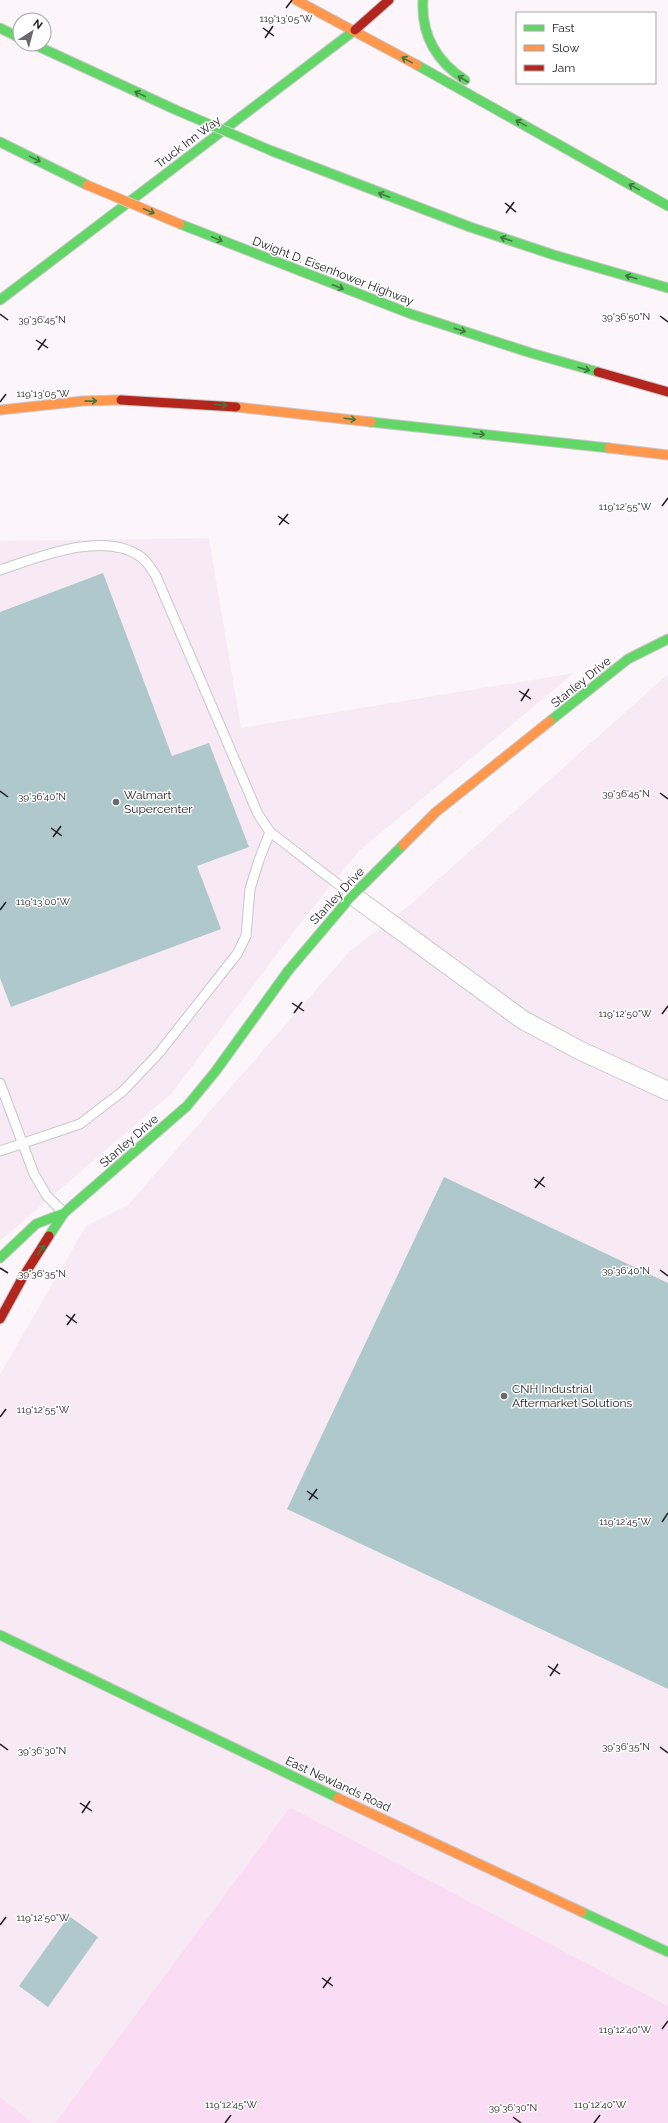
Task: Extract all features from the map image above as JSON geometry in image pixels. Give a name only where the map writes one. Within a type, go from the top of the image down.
[{"type":"main road","points":[[296,0],[355,30],[668,206]]},
{"type":"main road","name":"Truck Inn Way","points":[[0,300],[355,30],[389,0]]},
{"type":"main road","points":[[423,0],[425,29],[432,50],[454,73],[472,84]]},
{"type":"main road","points":[[0,28],[12,34]]},
{"type":"main road","points":[[50,52],[176,110],[272,151],[470,227],[554,255],[668,288]]},
{"type":"main road","name":"Dwight D. Eisenhower Highway","points":[[0,142],[88,185],[180,224],[411,314],[531,353],[668,392]]},
{"type":"main road","points":[[641,180],[668,195]]},
{"type":"main road","points":[[5,406],[83,401],[184,402],[668,456]]},
{"type":"main road","name":"Stanley Drive","points":[[0,1319],[20,1282],[64,1213],[187,1106],[215,1072],[297,959],[352,895],[436,812],[628,659],[668,639]]},
{"type":"main road","name":"Stanley Drive","points":[[0,1258],[36,1224],[64,1213]]},
{"type":"main road","name":"East Newlands Road","points":[[0,1635],[325,1791],[668,1952]]},
{"type":"street","points":[[352,895],[523,1020],[581,1051],[668,1092]]},
{"type":"lane","points":[[0,570],[58,551],[103,546],[127,548],[143,557],[156,576],[258,814],[270,832],[352,895]]},
{"type":"lane","points":[[0,1151],[22,1142],[80,1124],[123,1091],[159,1053],[237,954],[246,936],[250,889],[270,832]]},
{"type":"lane","points":[[0,1082],[34,1174],[47,1196],[64,1213]]},
{"type":"shaded area","points":[[209,538],[241,728],[574,673],[359,851],[299,925],[172,1093],[0,1241],[0,541]]},
{"type":"shaded area","points":[[668,674],[668,2006],[290,1807],[55,2123],[33,2123],[0,2097],[0,1374],[86,1226],[128,1205],[350,951],[412,903]]},
{"type":"shaded area","points":[[290,1807],[668,2006],[668,2123],[55,2123]]},
{"type":"shaded area","points":[[0,2097],[33,2123],[0,2123]]},
{"type":"building","name":"Walmart Supercenter","points":[[103,573],[172,756],[209,743],[249,847],[197,866],[221,929],[11,1007],[0,978],[0,612]]},
{"type":"building","name":"CNH Industrial Aftermarket Solutions","points":[[444,1177],[668,1283],[668,1689],[287,1509]]},
{"type":"building","points":[[69,1916],[98,1937],[48,2007],[19,1986]]},
{"type":"traffic: fast","points":[[423,0],[425,25],[432,46],[438,56],[455,73],[465,80]]},
{"type":"traffic: fast","points":[[0,28],[12,34]]},
{"type":"traffic: fast","points":[[0,300],[355,30]]},
{"type":"traffic: fast","points":[[50,52],[176,110]]},
{"type":"traffic: fast","points":[[417,65],[668,206]]},
{"type":"traffic: fast","points":[[176,110],[272,151]]},
{"type":"traffic: fast","points":[[0,142],[87,185]]},
{"type":"traffic: fast","points":[[272,151],[470,227],[554,255],[668,288]]},
{"type":"traffic: fast","points":[[180,224],[411,314],[531,353],[598,372]]},
{"type":"traffic: fast","points":[[371,422],[609,448]]},
{"type":"traffic: fast","points":[[550,721],[628,659],[668,639]]},
{"type":"traffic: fast","points":[[49,1236],[64,1213],[187,1106],[215,1072],[288,971],[349,899],[403,845]]},
{"type":"traffic: fast","points":[[0,1258],[36,1224],[64,1213]]},
{"type":"traffic: fast","points":[[0,1635],[338,1798]]},
{"type":"traffic: fast","points":[[582,1912],[668,1952]]},
{"type":"traffic: slow","points":[[296,0],[417,65]]},
{"type":"traffic: slow","points":[[87,185],[180,224]]},
{"type":"traffic: slow","points":[[0,410],[83,401],[121,400]]},
{"type":"traffic: slow","points":[[236,407],[371,422]]},
{"type":"traffic: slow","points":[[609,448],[668,455]]},
{"type":"traffic: slow","points":[[403,845],[436,812],[550,721]]},
{"type":"traffic: slow","points":[[338,1798],[582,1912]]},
{"type":"traffic: jam","points":[[355,30],[389,0]]},
{"type":"traffic: jam","points":[[598,372],[668,392]]},
{"type":"traffic: jam","points":[[121,400],[236,407]]},
{"type":"traffic: jam","points":[[0,1319],[23,1277],[49,1236]]},
{"type":"place","name":"Walmart Supercenter","points":[[116,802]]},
{"type":"place","name":"CNH Industrial Aftermarket Solutions","points":[[504,1396]]}]
